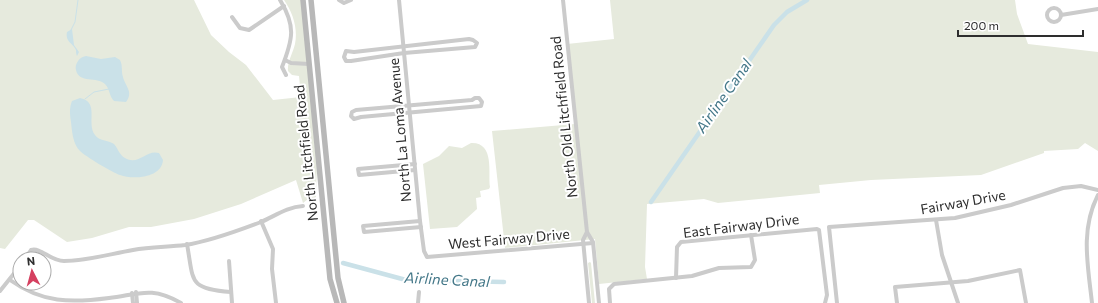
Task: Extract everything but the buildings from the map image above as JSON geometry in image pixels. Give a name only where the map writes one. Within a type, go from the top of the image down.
[{"type":"main road","name":"North Litchfield Road","points":[[303,0],[330,279],[332,292],[336,303]]},
{"type":"main road","name":"North Litchfield Road","points":[[311,0],[338,278],[344,303]]},
{"type":"street","points":[[280,0],[289,14],[292,27],[292,41],[282,67],[286,75]]},
{"type":"street","points":[[339,0],[344,3],[351,0]]},
{"type":"street","name":"North La Loma Avenue","points":[[399,0],[420,221],[424,251],[427,257]]},
{"type":"street","name":"North Old Litchfield Road","points":[[563,0],[587,232],[593,243],[599,303]]},
{"type":"street","points":[[232,17],[240,28],[249,30],[284,6]]},
{"type":"street","points":[[1061,15],[1098,9]]},
{"type":"street","points":[[469,39],[477,43],[475,47],[470,48],[404,53],[346,61],[344,57],[346,51],[373,51],[441,44],[469,39]]},
{"type":"street","points":[[441,44],[442,50]]},
{"type":"street","points":[[373,51],[374,57]]},
{"type":"street","points":[[285,60],[291,63],[309,64]]},
{"type":"street","points":[[479,98],[482,102],[481,106],[476,107],[448,108],[379,115],[361,117],[358,119],[354,119],[351,116],[352,112],[356,110],[447,102],[479,98]]},
{"type":"street","points":[[447,102],[448,108]]},
{"type":"street","points":[[378,109],[379,115]]},
{"type":"street","points":[[415,164],[358,169],[359,175],[415,170]]},
{"type":"street","points":[[385,167],[386,172]]},
{"type":"street","name":"Fairway Drive","points":[[837,303],[829,227],[936,220],[1005,207],[1063,188],[1081,186],[1098,190]]},
{"type":"street","points":[[1092,303],[1086,232],[1090,214],[1098,195]]},
{"type":"street","points":[[52,258],[62,261],[81,260],[139,249],[187,244],[261,221],[289,208],[303,206]]},
{"type":"street","points":[[936,220],[942,254],[958,303]]},
{"type":"street","points":[[261,221],[273,249],[272,269],[276,303]]},
{"type":"street","points":[[420,221],[363,226],[364,232],[421,227]]},
{"type":"street","points":[[391,224],[392,230]]},
{"type":"street","name":"East Fairway Drive","points":[[676,278],[676,247],[680,242],[816,229],[819,230],[822,245],[827,295],[825,303]]},
{"type":"street","name":"North Old Litchfield Road","points":[[587,232],[583,243],[589,303]]},
{"type":"street","points":[[610,303],[609,289],[614,284],[697,275],[719,268],[751,267],[755,260],[751,235]]},
{"type":"street","name":"West Fairway Drive","points":[[427,257],[593,243]]},
{"type":"street","points":[[187,244],[190,270],[197,283],[211,290],[231,292]]},
{"type":"street","points":[[30,251],[34,249],[40,251]]},
{"type":"street","points":[[229,261],[232,303]]},
{"type":"street","points":[[897,303],[895,287],[983,279],[1020,270],[1026,303]]},
{"type":"street","points":[[0,291],[12,277]]},
{"type":"street","points":[[10,280],[27,293],[41,300],[63,302],[110,298],[134,292],[156,292],[181,303]]},
{"type":"street","points":[[133,303],[134,292]]},
{"type":"street","points":[[134,292],[137,303]]},
{"type":"street","points":[[419,292],[418,301],[422,303]]},
{"type":"shaded area","points":[[0,0],[194,0],[211,35],[246,65],[273,100],[301,97],[299,76],[292,75],[288,71],[289,61],[295,44],[296,32],[292,15],[284,0],[301,0],[317,161],[316,197],[313,199],[308,199],[303,203],[296,180],[241,204],[194,219],[151,227],[129,227],[92,238],[67,242],[34,220],[28,220],[5,249],[0,248]]},
{"type":"shaded area","points":[[610,0],[1015,0],[1017,14],[1028,44],[1098,52],[1098,151],[1085,143],[1078,149],[1044,151],[1044,153],[981,175],[871,180],[819,185],[820,193],[718,203],[704,199],[647,204],[645,267],[647,279],[599,284],[595,239],[505,248],[492,131],[575,124],[567,44],[614,39]]},
{"type":"shaded area","points":[[471,143],[479,144],[484,147],[487,153],[489,159],[490,187],[489,189],[480,191],[481,197],[476,198],[477,209],[457,227],[430,229],[423,164],[439,156],[449,146],[462,148]]},
{"type":"shaded area","points":[[590,262],[595,303],[592,303],[588,263]]},
{"type":"water","points":[[72,29],[74,45],[79,52],[77,56],[75,48],[67,38],[67,32]]},
{"type":"water","points":[[86,56],[101,59],[115,57],[120,60],[123,77],[129,92],[126,102],[114,101],[107,86],[102,82],[81,77],[78,74],[76,69],[77,63],[80,58]]},
{"type":"water","points":[[80,98],[86,100],[90,104],[93,130],[97,137],[114,144],[121,155],[130,160],[138,159],[154,152],[159,153],[163,160],[158,171],[146,176],[126,177],[116,174],[87,157],[80,151],[73,138],[70,106],[72,101]]},
{"type":"waterway","points":[[71,30],[75,22],[78,0]]},
{"type":"waterway","name":"Airline Canal","points":[[651,202],[774,25],[787,12],[807,0]]},
{"type":"waterway","points":[[85,99],[94,92],[109,89]]},
{"type":"waterway","name":"Airline Canal","points":[[343,263],[406,280],[504,282]]}]
